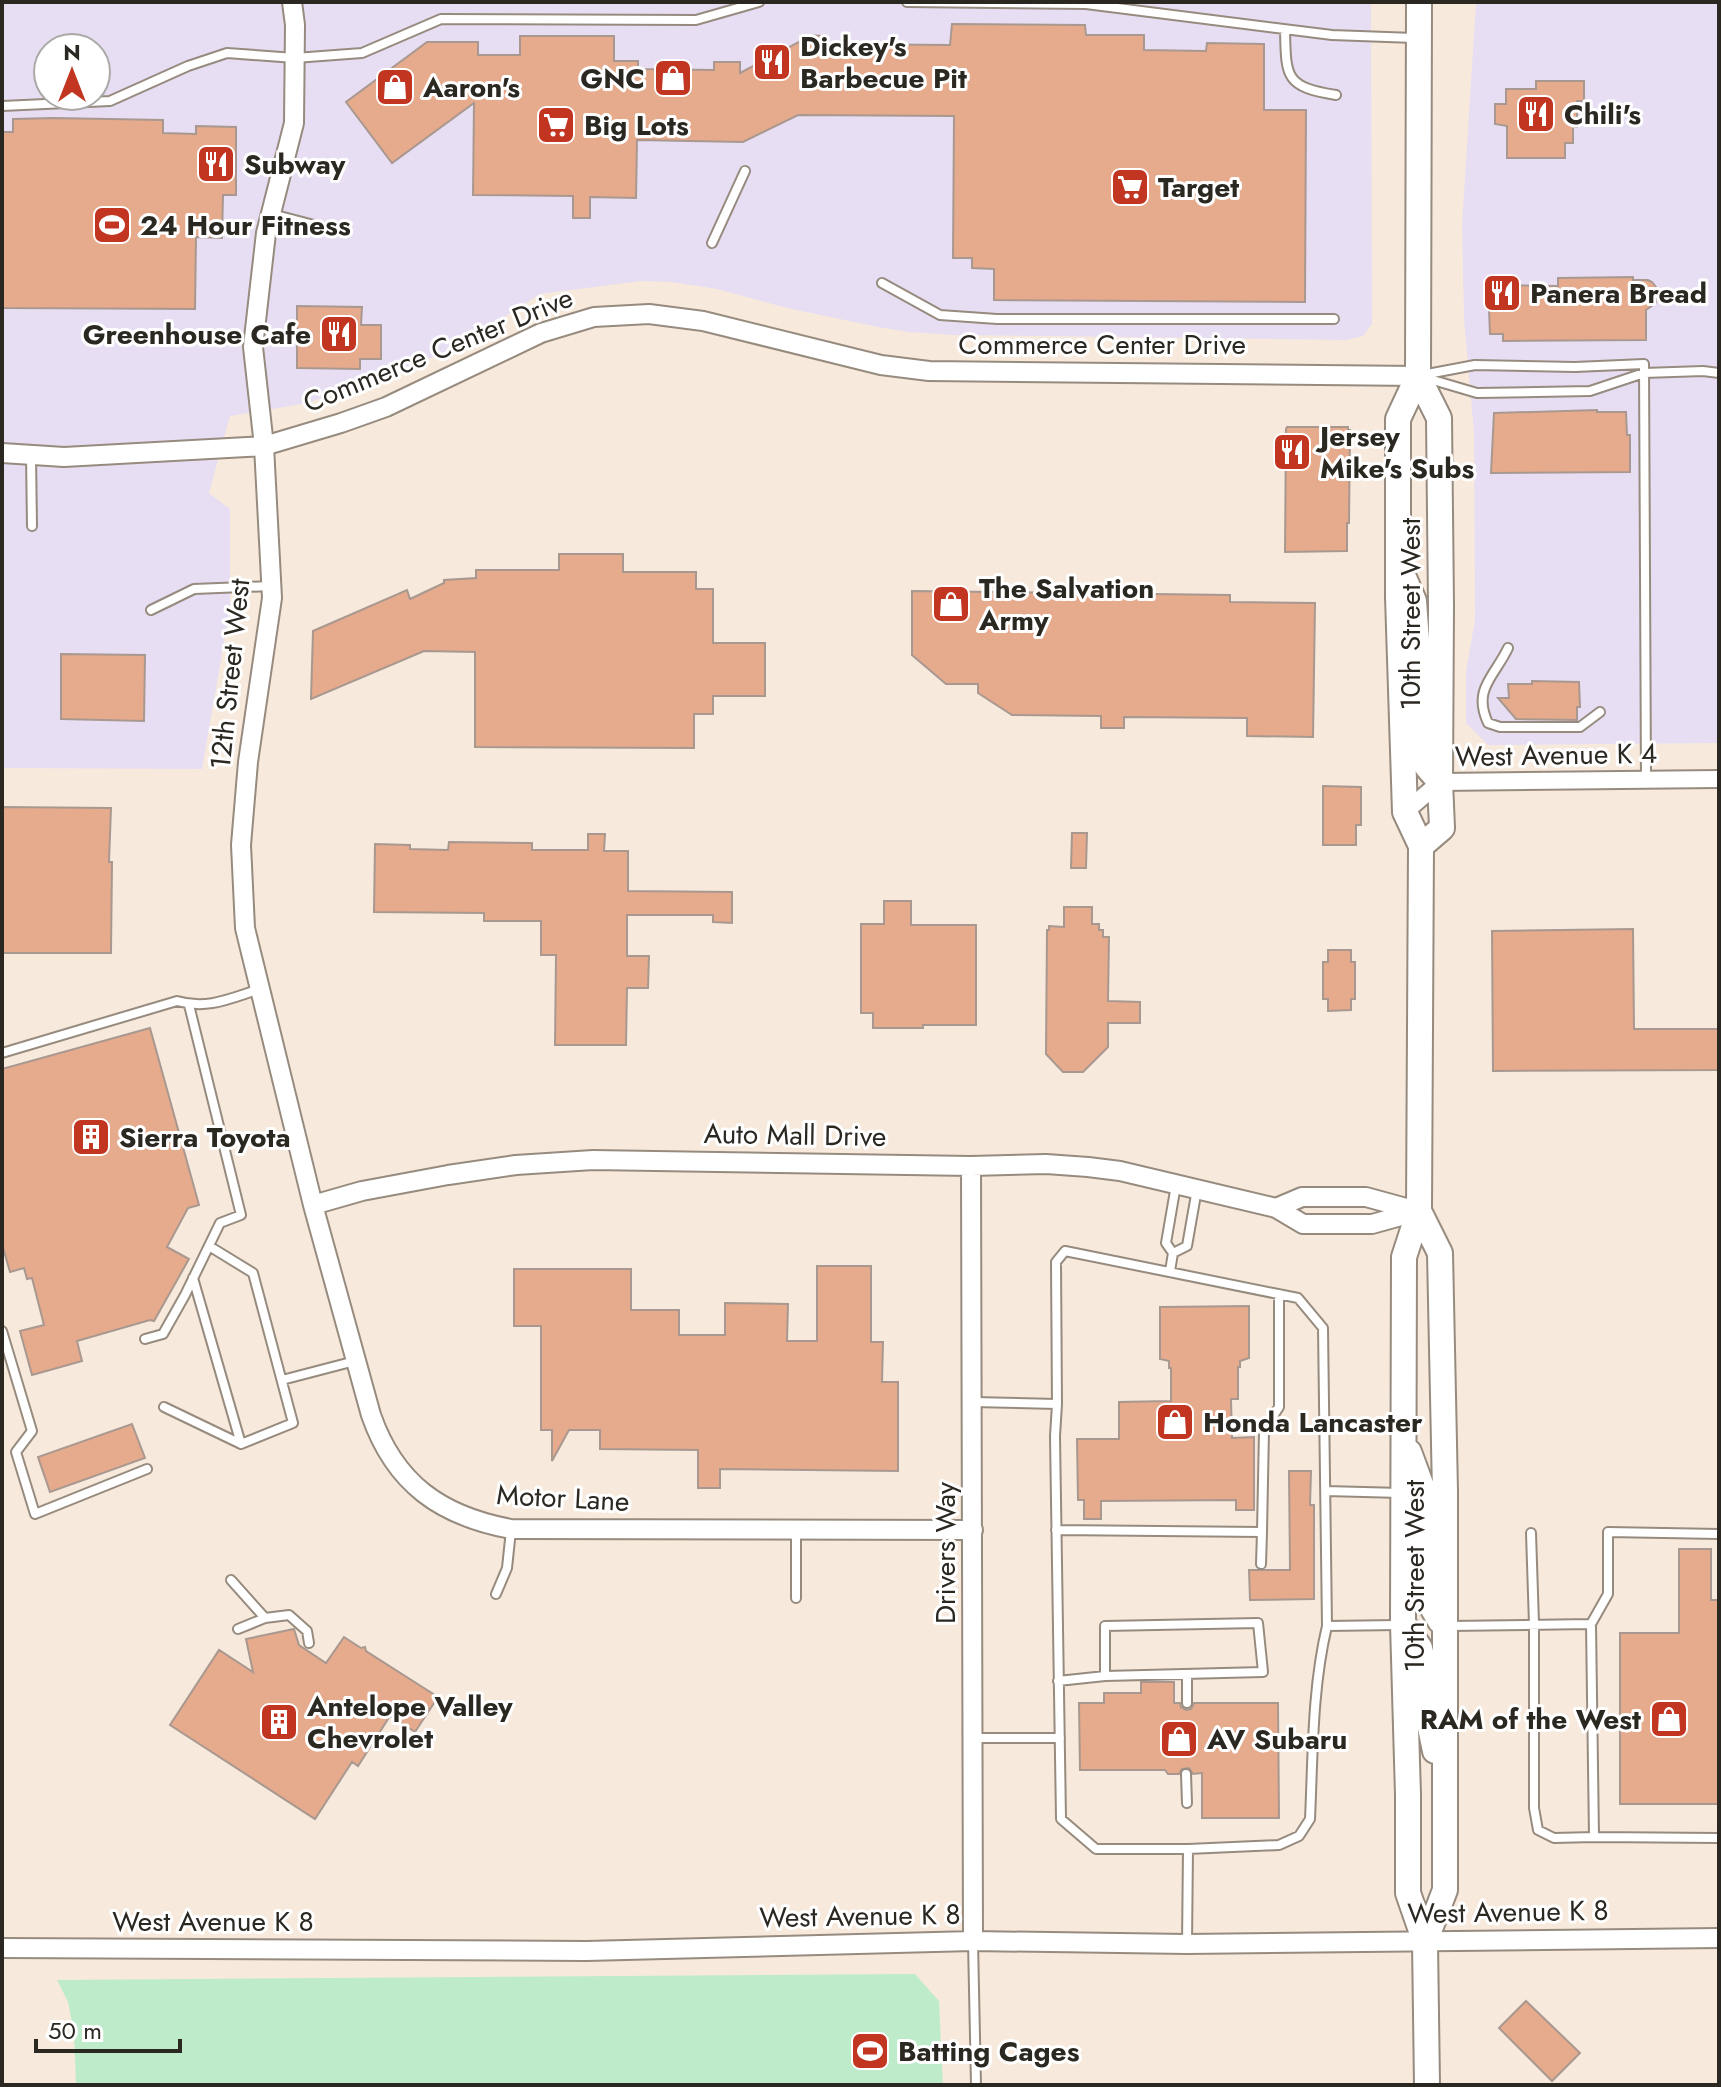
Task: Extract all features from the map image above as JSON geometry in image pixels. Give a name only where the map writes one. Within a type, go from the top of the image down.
[{"type":"main road","name":"10th Street West","points":[[1419,2],[1418,376],[1398,419],[1397,562],[1405,812],[1421,846],[1419,1211],[1404,1257],[1403,1624],[1408,1893],[1425,1942],[1427,2085]]},
{"type":"main road","name":"10th Street West","points":[[1418,376],[1439,418],[1441,606],[1442,828],[1421,846]]},
{"type":"main road","points":[[1397,562],[1414,601],[1419,749],[1427,767],[1440,782]]},
{"type":"main road","name":"10th Street West","points":[[1419,1211],[1440,1253],[1445,1491],[1445,1890],[1425,1942]]},
{"type":"main road","points":[[1404,1438],[1422,1487],[1424,1580],[1430,1604],[1444,1626]]},
{"type":"main road","points":[[1403,1624],[1420,1648],[1425,1669],[1427,1713],[1446,1804]]},
{"type":"street","name":"12th Street West","points":[[292,2],[295,25],[294,123],[266,233],[253,347],[264,446],[272,598],[248,762],[241,845],[245,928],[313,1205]]},
{"type":"street","name":"Commerce Center Drive","points":[[2,453],[64,457],[264,446],[386,407],[541,333],[594,317],[649,314],[703,321],[881,365],[929,371],[1418,376]]},
{"type":"street","name":"West Avenue K 4","points":[[1405,812],[1440,782],[1719,779]]},
{"type":"street","name":"Auto Mall Drive","points":[[313,1205],[362,1191],[448,1175],[516,1165],[593,1160],[971,1166],[1046,1164],[1120,1171],[1176,1184],[1276,1208],[1303,1224],[1372,1224],[1419,1211]]},
{"type":"street","name":"Drivers Way","points":[[971,1166],[973,1941]]},
{"type":"street","name":"Auto Mall Drive","points":[[1276,1208],[1302,1197],[1366,1197],[1419,1211]]},
{"type":"street","name":"Motor Lane","points":[[313,1205],[379,1438],[403,1474],[438,1504],[459,1515],[511,1529],[973,1530]]},
{"type":"street","name":"West Avenue K 8","points":[[2,1948],[586,1951],[973,1941],[1187,1944],[1719,1938]]},
{"type":"lane","points":[[2,106],[110,101],[188,66],[227,53],[295,58],[362,53],[441,19],[696,20],[759,2]]},
{"type":"lane","points":[[907,2],[1086,4],[1285,30],[1419,38]]},
{"type":"lane","points":[[1285,30],[1286,66],[1290,77],[1310,90],[1336,95]]},
{"type":"lane","points":[[712,243],[745,171]]},
{"type":"lane","points":[[271,214],[337,231]]},
{"type":"lane","points":[[882,283],[940,315],[997,319],[1334,319]]},
{"type":"lane","name":"Commerce Center Drive","points":[[1644,364],[1644,373],[1590,391],[1477,393],[1418,376],[1475,365],[1575,367],[1644,364]]},
{"type":"lane","points":[[1646,780],[1644,373],[1719,373]]},
{"type":"lane","points":[[31,455],[32,526]]},
{"type":"lane","points":[[151,610],[194,589],[271,586]]},
{"type":"lane","points":[[1508,648],[1485,686],[1483,707],[1488,723],[1500,727],[1580,727],[1600,712]]},
{"type":"lane","points":[[2,1053],[177,1001],[189,1005],[208,1005],[261,989]]},
{"type":"lane","points":[[145,1339],[163,1334],[220,1223],[241,1215],[189,1005]]},
{"type":"lane","points":[[1170,1271],[1173,1253],[1166,1243],[1176,1184]]},
{"type":"lane","points":[[1173,1253],[1187,1246],[1197,1189]]},
{"type":"lane","points":[[164,1407],[241,1444],[293,1423],[253,1273],[209,1246]]},
{"type":"lane","points":[[1065,1251],[1170,1271],[1298,1298],[1323,1328],[1327,1626],[1317,1683],[1310,1819],[1299,1836],[1279,1845],[1096,1849],[1061,1819],[1055,1436],[1056,1262],[1065,1251]]},
{"type":"lane","points":[[193,1278],[241,1444]]},
{"type":"lane","points":[[1261,1564],[1264,1430],[1279,1407],[1279,1294]]},
{"type":"lane","points":[[2,1331],[32,1431],[16,1452],[35,1514],[147,1469]]},
{"type":"lane","points":[[282,1380],[356,1361]]},
{"type":"lane","points":[[972,1402],[1057,1404]]},
{"type":"lane","points":[[1326,1491],[1404,1493]]},
{"type":"lane","points":[[496,1594],[507,1568],[511,1529]]},
{"type":"lane","points":[[796,1530],[796,1598]]},
{"type":"lane","points":[[1056,1530],[1262,1532]]},
{"type":"lane","points":[[1594,1837],[1591,1624],[1608,1594],[1608,1532],[1719,1534]]},
{"type":"lane","points":[[1531,1533],[1534,1808],[1538,1830],[1554,1838],[1719,1838]]},
{"type":"lane","points":[[231,1580],[265,1618]]},
{"type":"lane","points":[[238,1629],[265,1618],[289,1615],[307,1631],[309,1643]]},
{"type":"lane","points":[[1058,1681],[1105,1676],[1263,1672],[1258,1623],[1105,1626],[1105,1676]]},
{"type":"lane","points":[[1327,1626],[1403,1624]]},
{"type":"lane","points":[[1444,1626],[1591,1624]]},
{"type":"lane","points":[[1187,1674],[1187,1703]]},
{"type":"lane","points":[[973,1738],[1060,1738]]},
{"type":"lane","points":[[1186,1774],[1187,1803]]},
{"type":"lane","points":[[1187,1944],[1188,1849]]},
{"type":"lane","points":[[973,1941],[976,2085]]},
{"type":"shaded area","points":[[2,2],[1371,2],[1372,324],[1363,336],[1347,340],[909,332],[787,308],[717,289],[641,281],[540,294],[455,349],[308,403],[230,416],[209,493],[230,509],[230,608],[202,769],[2,768]]},
{"type":"shaded area","points":[[1476,2],[1719,2],[1719,743],[1488,745],[1466,723],[1466,672],[1475,619],[1474,433],[1464,319],[1462,224]]},
{"type":"green space","points":[[915,1974],[939,2001],[943,2085],[76,2085],[74,2033],[68,2002],[57,1980]]},
{"type":"building","name":"Target","points":[[952,24],[1085,25],[1086,35],[1144,35],[1144,50],[1206,51],[1207,43],[1264,44],[1264,110],[1306,110],[1305,302],[994,300],[994,269],[972,268],[972,258],[953,258],[954,116],[798,115],[743,142],[637,140],[636,198],[590,197],[590,218],[573,218],[573,196],[473,195],[474,103],[392,163],[346,102],[427,42],[478,42],[478,55],[520,55],[520,36],[614,36],[614,61],[638,61],[638,69],[714,70],[714,62],[740,62],[740,73],[801,41],[801,35],[827,36],[827,44],[950,45]]},
{"type":"building","name":"Chili's","points":[[1536,81],[1584,81],[1584,101],[1577,101],[1577,127],[1573,127],[1573,143],[1565,143],[1565,158],[1507,158],[1507,126],[1495,124],[1495,104],[1506,104],[1506,89],[1536,89]]},
{"type":"building","name":"24 Hour Fitness","points":[[13,119],[163,120],[163,133],[196,134],[196,126],[236,127],[236,195],[223,195],[222,238],[196,237],[195,309],[2,308],[2,132],[13,132]]},
{"type":"building","points":[[1633,277],[1633,280],[1652,282],[1659,291],[1656,303],[1646,310],[1646,340],[1503,341],[1503,334],[1490,334],[1488,285],[1558,286],[1558,278]]},
{"type":"building","name":"Greenhouse Cafe","points":[[297,306],[362,307],[361,325],[381,325],[381,359],[360,359],[360,369],[297,368]]},
{"type":"building","points":[[1626,412],[1627,435],[1630,435],[1630,472],[1491,473],[1494,413]]},
{"type":"building","points":[[1287,427],[1348,427],[1350,430],[1347,551],[1285,552]]},
{"type":"building","points":[[559,554],[623,554],[623,572],[696,572],[696,589],[713,589],[713,643],[765,643],[765,696],[713,696],[713,714],[694,714],[694,748],[475,747],[475,652],[424,651],[311,699],[313,631],[407,590],[410,599],[444,583],[444,580],[476,578],[476,570],[559,570]]},
{"type":"building","points":[[912,591],[1230,595],[1230,602],[1315,603],[1313,737],[1247,736],[1247,718],[1124,717],[1124,728],[1101,728],[1101,716],[1012,715],[978,693],[978,684],[946,684],[912,655]]},
{"type":"building","points":[[61,654],[145,655],[144,721],[61,719]]},
{"type":"building","points":[[1532,681],[1579,682],[1577,720],[1516,719],[1498,698],[1509,698],[1508,684],[1532,684]]},
{"type":"building","points":[[1323,786],[1361,787],[1361,825],[1356,825],[1356,845],[1323,845]]},
{"type":"building","points":[[2,807],[111,808],[111,953],[2,953]]},
{"type":"building","points":[[1072,833],[1087,833],[1086,868],[1071,868]]},
{"type":"building","points":[[588,834],[605,834],[604,851],[628,851],[628,891],[732,892],[732,923],[713,922],[713,915],[627,915],[627,956],[649,956],[648,988],[627,988],[626,1045],[555,1045],[556,955],[541,955],[541,921],[484,921],[484,913],[374,912],[375,844],[448,850],[449,842],[532,843],[532,850],[588,850]]},
{"type":"building","points":[[884,901],[911,901],[911,925],[976,925],[976,1025],[873,1028],[873,1013],[861,1013],[861,924],[884,924]]},
{"type":"building","points":[[1064,907],[1092,907],[1092,924],[1099,924],[1103,937],[1109,937],[1108,1001],[1140,1002],[1140,1023],[1108,1023],[1108,1047],[1083,1072],[1063,1072],[1046,1054],[1047,930],[1049,926],[1064,927]]},
{"type":"building","points":[[1633,929],[1634,1029],[1719,1029],[1719,1070],[1493,1071],[1492,931]]},
{"type":"building","points":[[1328,950],[1351,950],[1351,962],[1355,962],[1355,999],[1351,999],[1351,1010],[1328,1011],[1328,999],[1323,999],[1323,962],[1328,962]]},
{"type":"building","name":"Sierra Toyota","points":[[150,1028],[199,1205],[188,1208],[167,1247],[189,1259],[154,1321],[77,1341],[82,1361],[32,1375],[20,1331],[44,1325],[32,1278],[27,1279],[24,1268],[10,1272],[2,1244],[2,1069]]},
{"type":"building","points":[[817,1266],[871,1266],[871,1342],[883,1342],[882,1382],[898,1382],[898,1471],[720,1469],[720,1488],[698,1488],[698,1450],[600,1449],[600,1430],[569,1430],[552,1461],[552,1430],[541,1430],[541,1326],[514,1326],[514,1269],[631,1269],[631,1310],[679,1310],[679,1335],[725,1335],[725,1303],[788,1304],[787,1341],[817,1341]]},
{"type":"building","name":"Honda Lancaster","points":[[1249,1306],[1249,1358],[1240,1361],[1238,1399],[1231,1399],[1232,1438],[1254,1437],[1254,1510],[1236,1510],[1236,1500],[1101,1501],[1101,1519],[1084,1519],[1084,1500],[1078,1500],[1077,1439],[1119,1439],[1119,1402],[1171,1401],[1171,1368],[1169,1361],[1160,1359],[1160,1307]]},
{"type":"building","points":[[132,1424],[145,1458],[50,1492],[38,1457]]},
{"type":"building","points":[[1289,1471],[1311,1471],[1314,1599],[1250,1600],[1249,1570],[1290,1570]]},
{"type":"building","name":"RAM of the West","points":[[1679,1549],[1711,1549],[1711,1600],[1719,1600],[1719,1804],[1620,1804],[1620,1633],[1679,1633]]},
{"type":"building","name":"Antelope Valley Chevrolet","points":[[294,1629],[299,1645],[326,1663],[344,1637],[361,1648],[365,1647],[366,1651],[438,1697],[415,1732],[390,1716],[358,1766],[352,1762],[315,1819],[170,1725],[219,1650],[253,1672],[246,1639]]},
{"type":"building","name":"AV Subaru","points":[[1141,1682],[1174,1682],[1174,1703],[1180,1703],[1186,1710],[1191,1709],[1194,1703],[1278,1703],[1279,1818],[1202,1818],[1202,1773],[1193,1774],[1189,1768],[1182,1769],[1179,1774],[1168,1774],[1165,1770],[1080,1770],[1079,1703],[1104,1703],[1104,1693],[1141,1693]]},
{"type":"building","points":[[1526,2001],[1580,2053],[1552,2081],[1499,2028]]},
{"type":"place","name":"Dickey's Barbecue Pit","points":[[772,62]]},
{"type":"place","name":"GNC","points":[[673,78]]},
{"type":"place","name":"Aaron's","points":[[395,87]]},
{"type":"place","name":"Chili's","points":[[1536,114]]},
{"type":"place","name":"Big Lots","points":[[556,125]]},
{"type":"place","name":"Subway","points":[[216,164]]},
{"type":"place","name":"Target","points":[[1130,187]]},
{"type":"place","name":"24 Hour Fitness","points":[[112,225]]},
{"type":"place","name":"Panera Bread","points":[[1502,293]]},
{"type":"place","name":"Greenhouse Cafe","points":[[339,334]]},
{"type":"place","name":"Jersey Mike's Subs","points":[[1292,452]]},
{"type":"place","name":"The Salvation Army","points":[[951,604]]},
{"type":"place","name":"Sierra Toyota","points":[[91,1137]]},
{"type":"place","name":"Honda Lancaster","points":[[1175,1422]]},
{"type":"place","name":"RAM of the West","points":[[1669,1719]]},
{"type":"place","name":"Antelope Valley Chevrolet","points":[[279,1722]]},
{"type":"place","name":"AV Subaru","points":[[1179,1739]]},
{"type":"place","name":"Batting Cages","points":[[870,2051]]}]
